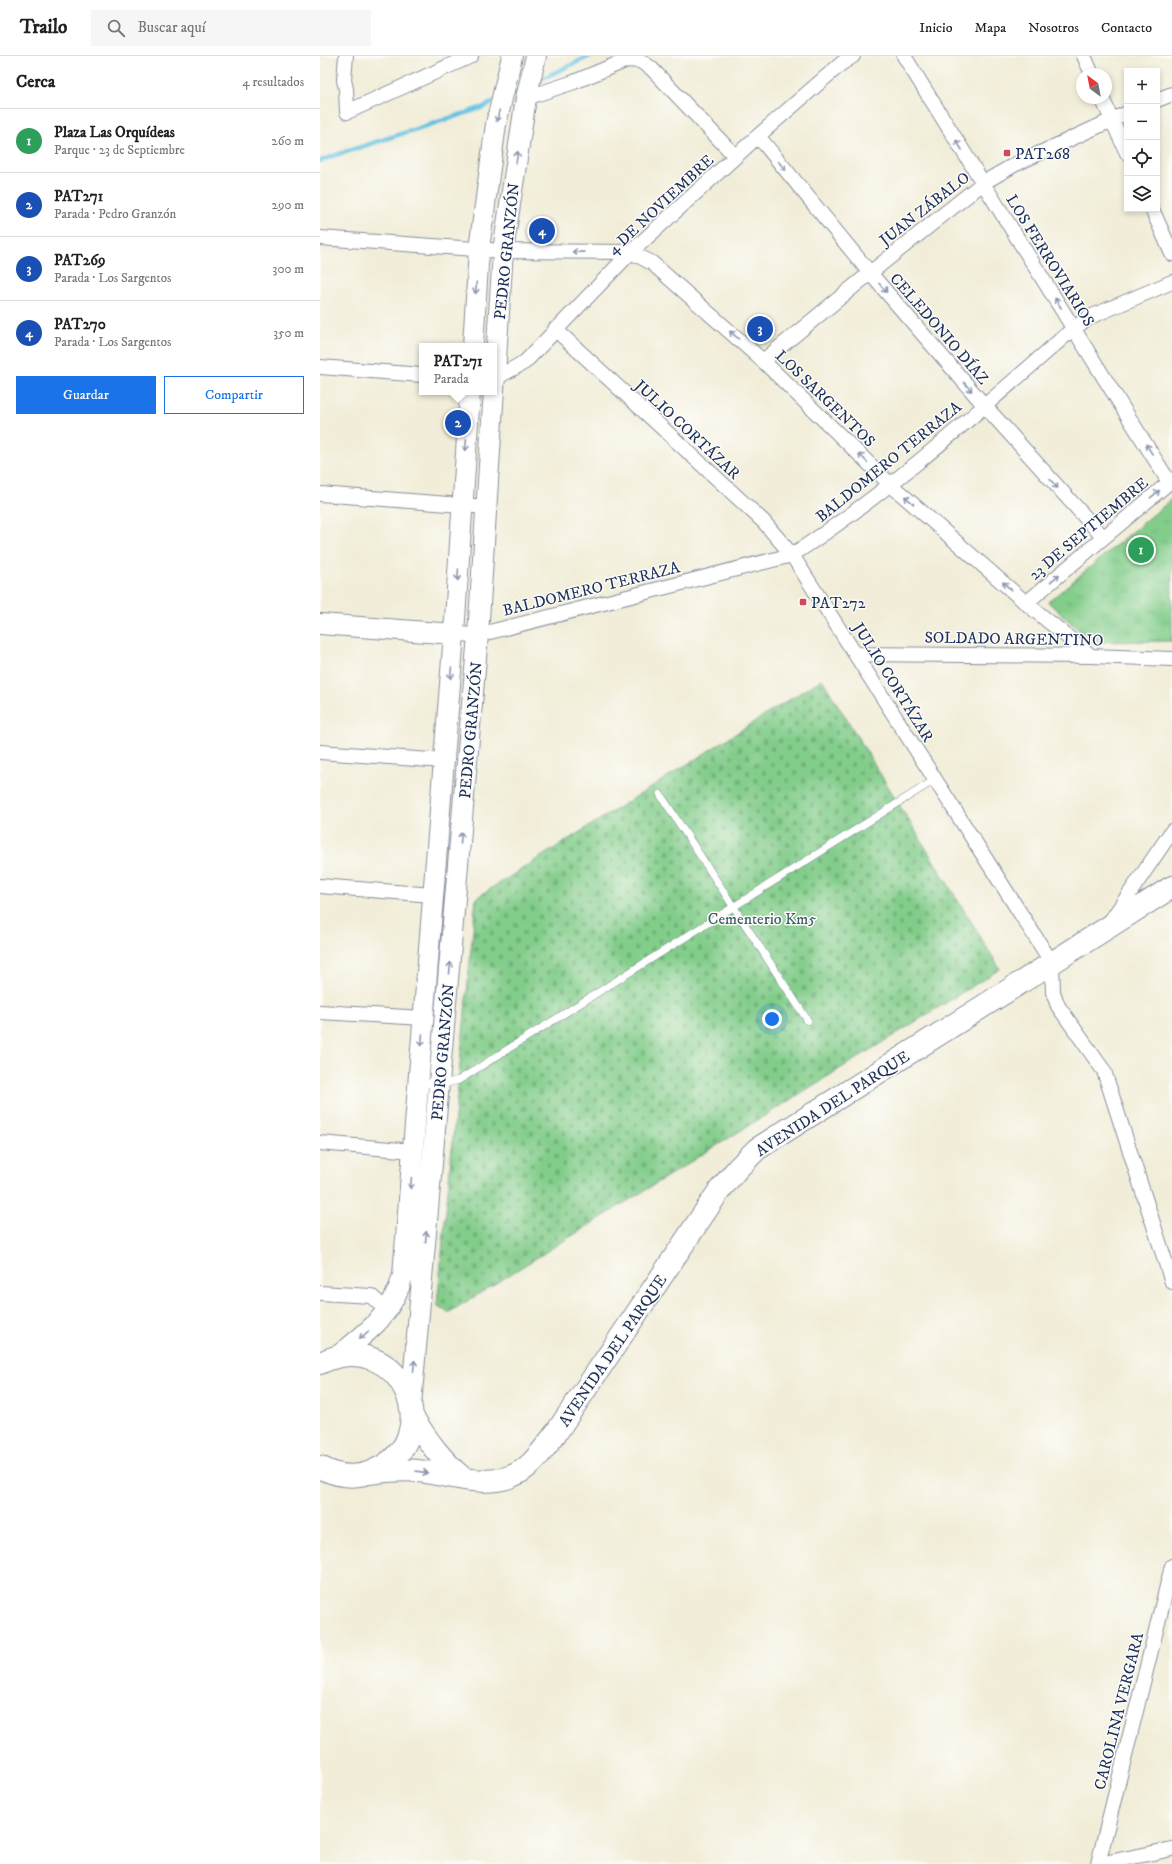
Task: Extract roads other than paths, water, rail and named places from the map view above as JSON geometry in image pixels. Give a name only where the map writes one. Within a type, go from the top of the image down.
[{"type":"main road","name":"PEDRO GRANZÓN","points":[[473,343],[479,249],[496,124],[512,56]]},
{"type":"main road","name":"PEDRO GRANZÓN","points":[[497,343],[503,251],[526,98],[536,56]]},
{"type":"main road","name":"PEDRO GRANZÓN","points":[[411,1410],[440,1085],[452,809],[444,761],[470,395]]},
{"type":"main road","name":"PEDRO GRANZÓN","points":[[329,1360],[366,1334],[388,1311],[399,1291],[404,1275],[433,895],[452,809],[478,635],[493,395]]},
{"type":"main road","points":[[320,624],[454,634]]},
{"type":"main road","name":"AVENIDA DEL PARQUE","points":[[326,1471],[358,1475],[402,1470],[464,1479],[495,1480],[514,1476],[540,1454],[556,1433],[719,1191],[738,1168],[757,1149],[1172,887]]},
{"type":"main road","points":[[329,1360],[360,1355],[380,1362],[397,1375],[408,1394],[411,1410],[409,1432],[403,1447],[388,1463],[369,1473]]},
{"type":"main road","points":[[411,1410],[435,1450],[448,1466],[464,1479]]},
{"type":"street","points":[[346,56],[344,80],[347,112],[471,56]]},
{"type":"street","name":"4 DE NOVIEMBRE","points":[[497,377],[525,362],[555,329],[631,252],[758,136],[842,63],[853,56]]},
{"type":"street","name":"LOS FERROVIARIOS","points":[[904,56],[1170,481]]},
{"type":"street","points":[[1084,56],[1089,68]]},
{"type":"street","points":[[526,98],[574,82],[627,60],[640,61],[651,68],[736,156]]},
{"type":"street","points":[[1160,99],[1172,94]]},
{"type":"street","points":[[1105,104],[1124,146]]},
{"type":"street","name":"JUAN ZÁBALO","points":[[763,361],[983,183],[1014,165],[1124,114]]},
{"type":"street","name":"CELEDONIO DÍAZ","points":[[758,136],[870,273],[984,405],[1103,537]]},
{"type":"street","points":[[1153,212],[1172,254]]},
{"type":"street","name":"LOS SARGENTOS","points":[[320,238],[503,251],[631,252],[652,263],[763,361],[891,485],[1026,603],[1091,656]]},
{"type":"street","name":"BALDOMERO TERRAZA","points":[[454,634],[478,635],[792,555],[822,536],[891,485],[1074,328],[1090,318],[1172,282]]},
{"type":"street","name":"JULIO CORTÁZAR","points":[[555,329],[763,521],[792,555],[1052,963]]},
{"type":"street","points":[[320,367],[419,375]]},
{"type":"street","name":"23 DE SEPTIEMBRE","points":[[1026,603],[1170,481]]},
{"type":"street","points":[[320,494],[487,507]]},
{"type":"street","name":"SOLDADO ARGENTINO","points":[[856,654],[1091,656],[1172,659]]},
{"type":"street","points":[[320,752],[444,761]]},
{"type":"street","points":[[1106,929],[1172,831]]},
{"type":"street","points":[[320,886],[433,895]]},
{"type":"street","points":[[1052,963],[1053,992],[1058,1006],[1104,1071],[1172,1282]]},
{"type":"street","points":[[320,1012],[424,1018]]},
{"type":"street","points":[[320,1143],[413,1151]]},
{"type":"street","points":[[320,1293],[371,1296],[388,1311]]},
{"type":"street","name":"CAROLINA VERGARA","points":[[1098,1864],[1172,1566]]},
{"type":"street","points":[[1098,1864],[1172,1849]]},
{"type":"lane","points":[[419,1082],[440,1085],[458,1080],[936,780]]},
{"type":"lane","points":[[660,794],[808,1021]]},
{"type":"waterway","points":[[535,82],[590,56]]},
{"type":"waterway","points":[[508,95],[523,88]]},
{"type":"waterway","points":[[320,161],[481,108],[496,101]]},
{"type":"place","name":"PAT268","points":[[1007,153]]},
{"type":"place","name":"PAT270","points":[[542,231]]},
{"type":"place","name":"PAT269","points":[[760,329]]},
{"type":"place","name":"PAT271","points":[[458,423]]},
{"type":"place","name":"Plaza Las Orquídeas","points":[[1141,550]]},
{"type":"place","name":"PAT272","points":[[803,602]]},
{"type":"park label","name":"Cementerio Km5","points":[[762,918]]}]
